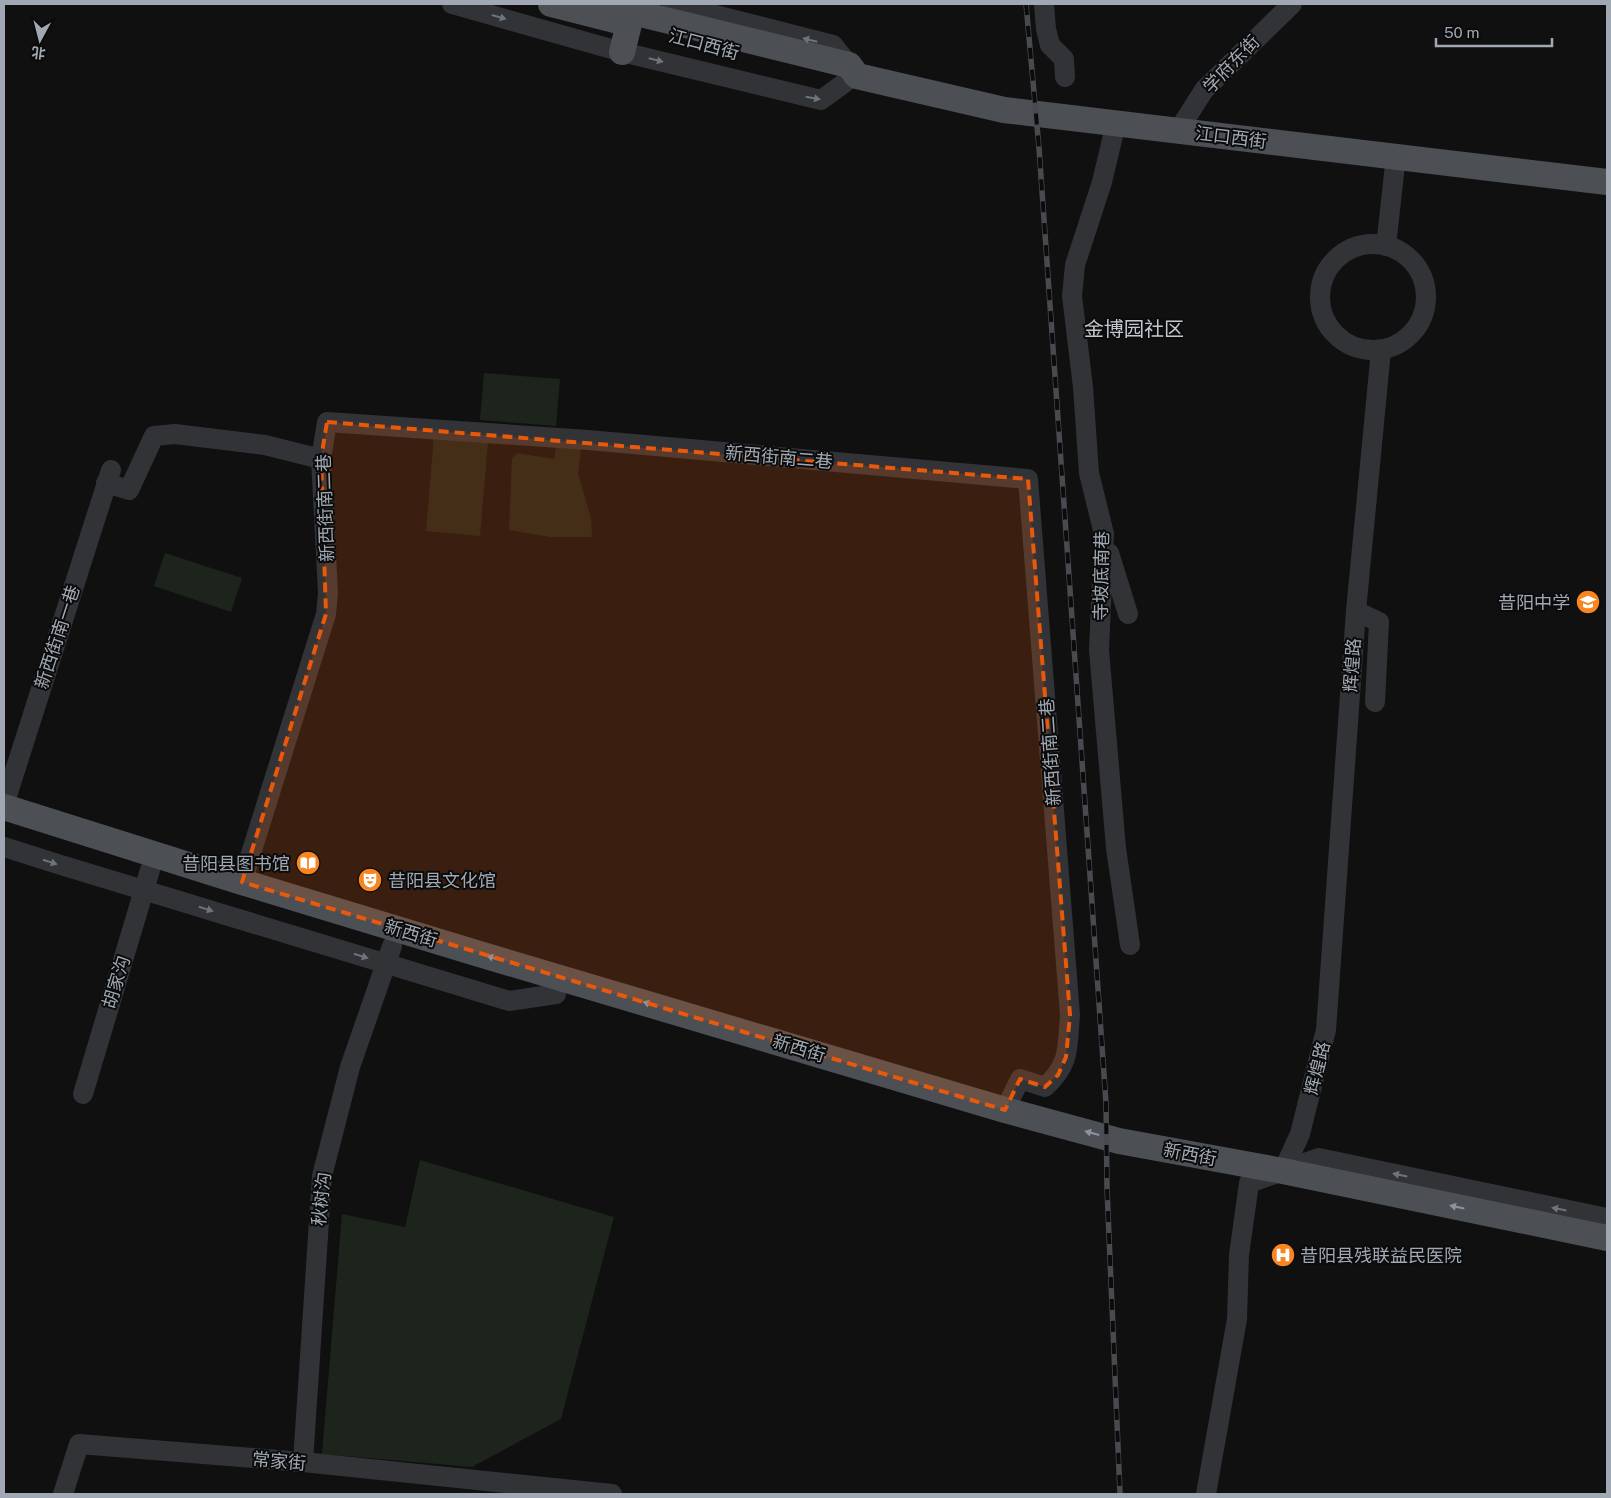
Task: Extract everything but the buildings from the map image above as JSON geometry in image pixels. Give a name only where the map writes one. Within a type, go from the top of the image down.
[{"type":"main road","name":"江口西街","points":[[551,4],[630,13]]},
{"type":"main road","name":"江口西街","points":[[600,4],[851,74],[1004,110],[1607,182]]},
{"type":"main road","points":[[622,52],[630,13]]},
{"type":"main road","name":"新西街","points":[[5,796],[242,882],[1005,1110],[1119,1141],[1283,1172],[1607,1238]]},
{"type":"main road","name":"新西街","points":[[4,824],[147,880],[389,954],[556,994],[1093,1152],[1607,1255]]},
{"type":"street","points":[[452,4],[622,52],[821,100],[851,74],[833,45],[680,5]]},
{"type":"street","points":[[1044,4],[1046,29],[1050,45],[1064,59],[1065,77]]},
{"type":"street","name":"学府东街","points":[[1178,131],[1204,90],[1292,4]]},
{"type":"street","name":"寺坡底南巷","points":[[1116,123],[1102,182],[1074,264],[1072,296],[1083,386],[1089,473],[1104,534],[1099,650],[1116,848],[1130,945]]},
{"type":"street","points":[[1386,246],[1396,156]]},
{"type":"street","points":[[1364,245],[1386,246],[1405,255],[1420,272],[1426,288],[1426,305],[1423,316],[1411,335],[1402,342],[1381,350],[1359,348],[1348,344],[1338,337],[1325,319],[1320,296],[1325,275],[1330,266],[1341,255],[1354,248],[1364,245]]},
{"type":"street","name":"辉煌路","points":[[1283,1172],[1300,1134],[1326,1030],[1356,612],[1381,350]]},
{"type":"street","name":"新西街南二巷","points":[[242,882],[326,614],[328,593],[321,459],[327,422],[598,441],[1028,479],[1070,1015],[1066,1057],[1058,1075],[1045,1086],[1020,1079],[1005,1110]]},
{"type":"street","name":"新西街南一巷","points":[[5,796],[108,476],[128,490],[154,436],[174,434],[265,445],[321,459]]},
{"type":"street","points":[[1104,534],[1128,614]]},
{"type":"street","points":[[1356,612],[1379,622],[1375,702]]},
{"type":"street","points":[[4,847],[147,880]]},
{"type":"street","name":"胡家沟","points":[[82,1094],[147,880]]},
{"type":"street","name":"秋树沟","points":[[302,1462],[322,1176],[350,1068],[389,954]]},
{"type":"street","points":[[1206,1494],[1237,1319],[1239,1255],[1249,1183],[1318,1158],[1607,1218]]},
{"type":"street","name":"常家街","points":[[63,1494],[79,1444],[302,1462],[531,1490],[612,1494]]},
{"type":"highlighted area","points":[[327,422],[1028,479],[1070,1015],[1066,1057],[1058,1075],[1045,1087],[1020,1079],[1005,1110],[242,882],[326,614],[321,459]]},
{"type":"shaded area","points":[[484,373],[560,379],[556,426],[480,420]]},
{"type":"shaded area","points":[[434,436],[488,441],[480,536],[426,531]]},
{"type":"shaded area","points":[[556,447],[581,448],[578,474],[591,518],[592,537],[550,537],[509,530],[512,459],[517,453],[554,459]]},
{"type":"shaded area","points":[[165,553],[242,578],[231,612],[154,586]]},
{"type":"shaded area","points":[[420,1160],[614,1217],[561,1419],[472,1467],[322,1454],[342,1214],[405,1227]]},
{"type":"railway","points":[[1026,4],[1039,148],[1106,1103],[1107,1188],[1120,1494]]},
{"type":"place","name":"昔阳中学","points":[[1588,602]]},
{"type":"place","name":"昔阳县图书馆","points":[[308,863]]},
{"type":"place","name":"昔阳县文化馆","points":[[370,880]]},
{"type":"place","name":"昔阳县残联益民医院","points":[[1283,1255]]},
{"type":"district","name":"金博园社区","points":[[1134,329]]}]
